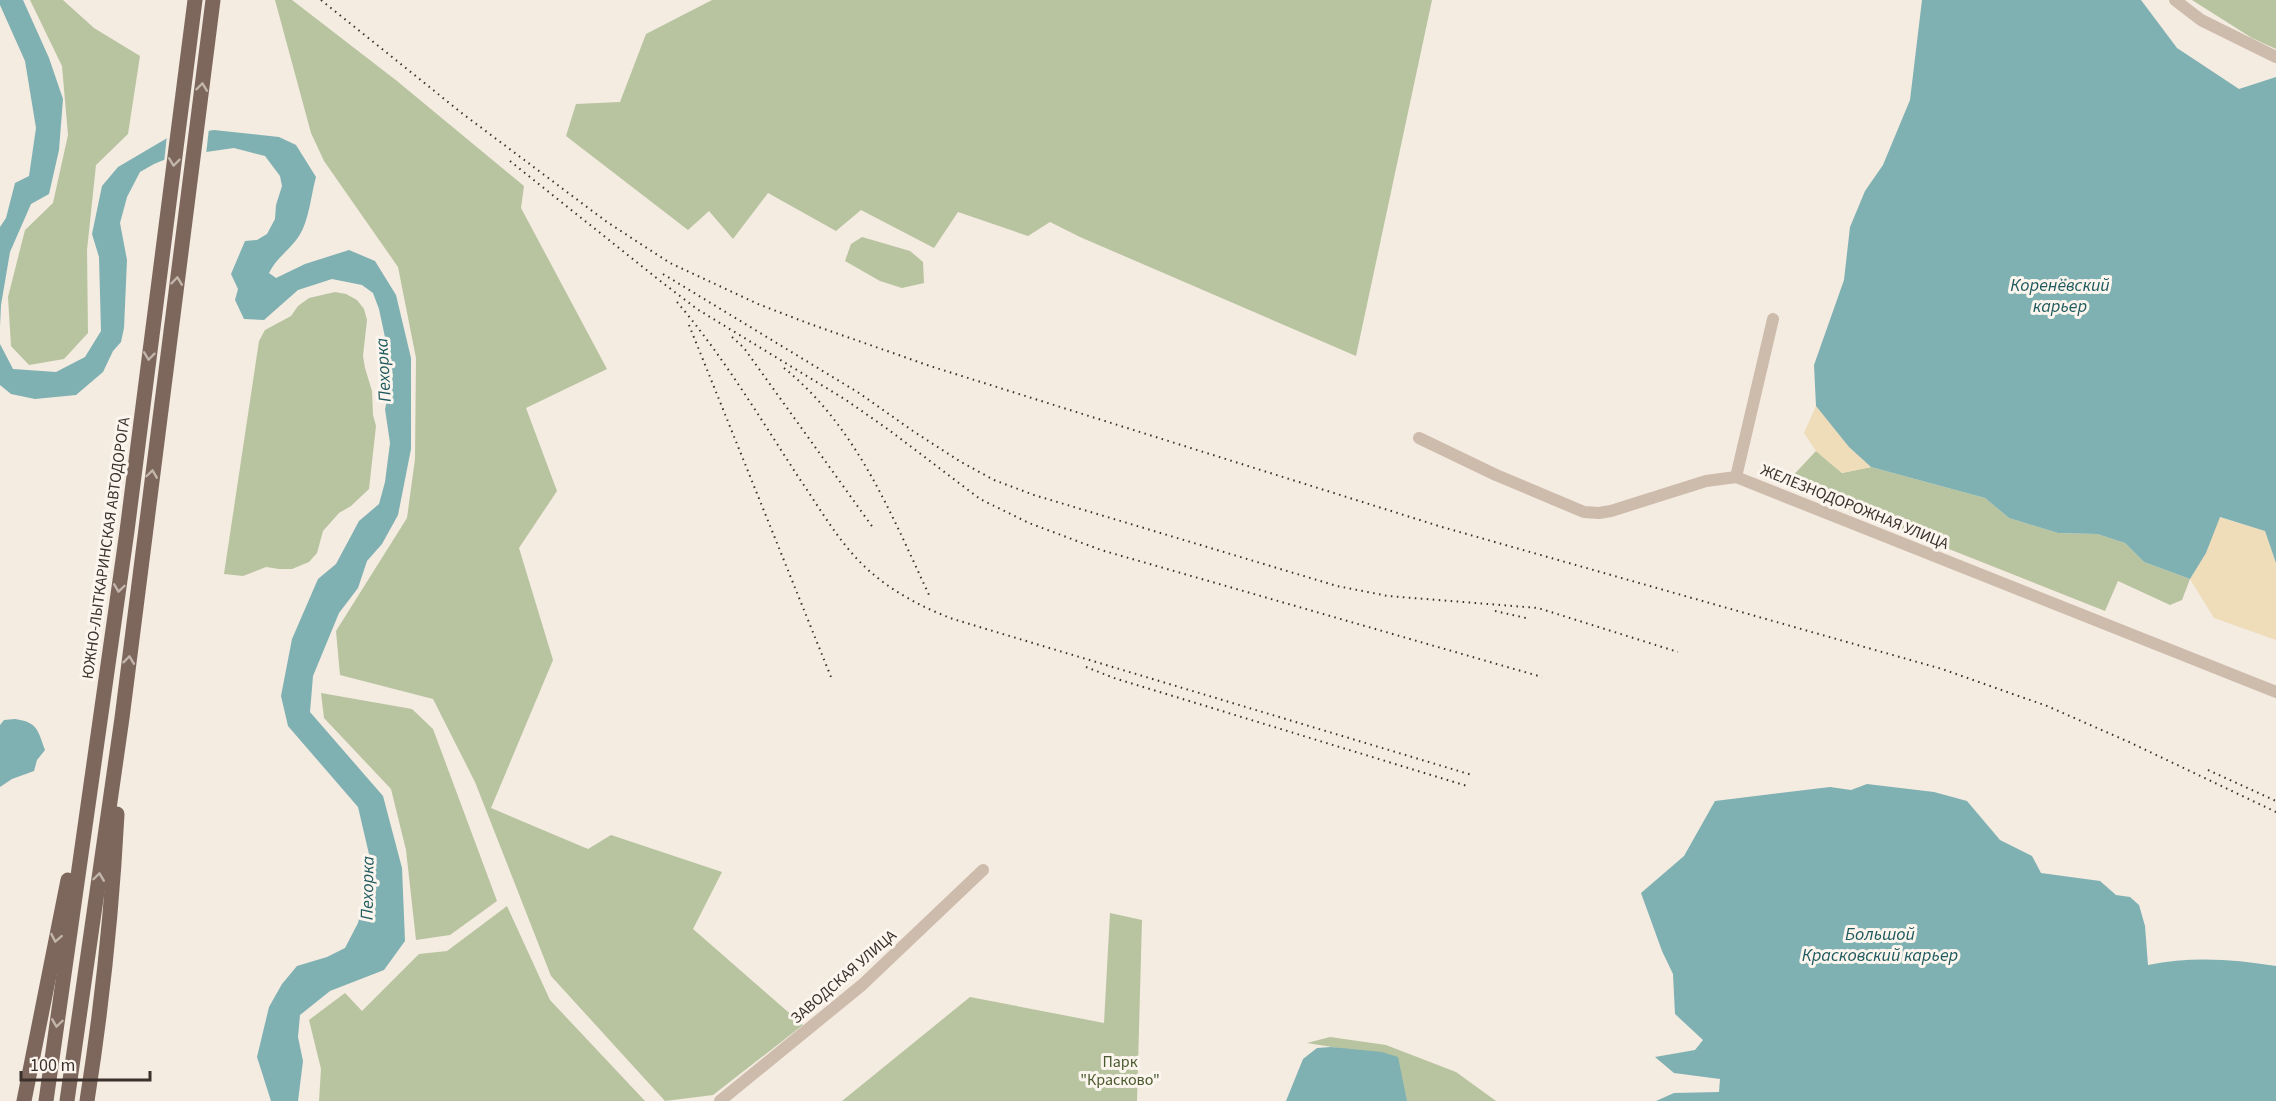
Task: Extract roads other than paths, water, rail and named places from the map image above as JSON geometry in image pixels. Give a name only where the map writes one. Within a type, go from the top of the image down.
[{"type":"main road","name":"ЮЖНО-ЛЫТКАРИНСКАЯ АВТОДОРОГА","points":[[46,1101],[127,531],[195,0]]},
{"type":"main road","points":[[67,1101],[122,718],[213,0]]},
{"type":"main road","points":[[24,1101],[100,716]]},
{"type":"main road","points":[[87,1101],[98,1030],[113,879],[122,718]]},
{"type":"street","points":[[2175,0],[2201,20],[2276,57]]},
{"type":"street","points":[[1736,477],[1773,320]]},
{"type":"street","name":"ЖЕЛЕЗНОДОРОЖНАЯ УЛИЦА","points":[[1419,438],[1496,475],[1584,512],[1611,511],[1706,481],[1736,477],[2276,692]]},
{"type":"street","name":"ЗАВОДСКАЯ УЛИЦА","points":[[720,1101],[862,985],[983,870]]},
{"type":"water","points":[[0,0],[23,0],[49,58],[63,99],[59,150],[49,194],[31,204],[10,252],[1,305],[0,326],[0,227],[6,218],[15,183],[29,176],[36,128],[25,61],[0,5]]},
{"type":"water","name":"Коренёвский карьер","points":[[1922,0],[2141,0],[2177,48],[2239,89],[2276,77],[2276,563],[2265,531],[2220,517],[2206,553],[2190,579],[2144,562],[2125,543],[2097,534],[2058,533],[2009,518],[1985,498],[1871,467],[1849,447],[1816,406],[1814,365],[1844,280],[1850,227],[1865,191],[1883,165],[1910,100]]},
{"type":"water","name":"Пехорка","points":[[214,130],[279,137],[296,145],[316,177],[302,230],[269,273],[276,278],[305,264],[349,250],[375,261],[396,295],[411,358],[411,449],[398,515],[382,544],[367,561],[358,588],[339,613],[313,676],[310,712],[383,796],[402,868],[405,941],[384,970],[330,991],[300,1015],[298,1037],[303,1061],[298,1101],[271,1101],[257,1057],[269,1007],[282,984],[297,966],[327,957],[345,948],[358,923],[372,867],[358,807],[288,726],[281,696],[292,639],[318,579],[336,564],[359,521],[379,504],[385,482],[390,443],[385,409],[393,375],[379,309],[373,293],[362,285],[332,279],[298,290],[264,320],[244,319],[235,300],[238,289],[231,274],[245,241],[257,240],[267,234],[275,219],[276,205],[282,186],[280,176],[265,156],[234,148],[171,157],[140,172],[127,197],[120,223],[127,260],[124,328],[121,342],[113,351],[103,372],[76,395],[35,399],[11,394],[0,385],[0,344],[13,369],[56,372],[85,357],[101,331],[99,257],[92,234],[102,186],[118,167],[169,137]]},
{"type":"water","points":[[15,719],[28,722],[36,728],[45,750],[37,760],[34,771],[12,779],[0,787],[0,725],[4,720]]},
{"type":"water","name":"Большой Красковский карьер","points":[[1867,784],[1934,792],[1967,801],[2000,840],[2032,856],[2041,873],[2100,881],[2116,895],[2130,897],[2139,905],[2145,926],[2148,965],[2180,960],[2212,960],[2276,966],[2276,1101],[1656,1101],[1674,1093],[1719,1092],[1720,1079],[1674,1073],[1655,1057],[1695,1050],[1703,1040],[1675,1014],[1673,974],[1641,893],[1684,856],[1715,801],[1830,787],[1851,790]]},
{"type":"water","points":[[1331,1047],[1382,1052],[1398,1057],[1407,1101],[1286,1101],[1303,1059],[1317,1048]]},
{"type":"railway","points":[[321,0],[463,114],[607,222],[670,263],[758,304],[930,366],[1442,527],[1942,669],[2047,706],[2276,812]]},
{"type":"railway","points":[[510,161],[697,309],[846,400],[980,499],[1029,523],[1101,550],[1542,677]]},
{"type":"railway","points":[[663,274],[859,393],[961,462],[994,480],[1034,495],[1337,586],[1388,596],[1538,608],[1678,652]]},
{"type":"railway","points":[[677,302],[726,366],[837,535],[874,575],[906,597],[953,619],[1472,775]]},
{"type":"railway","points":[[689,325],[831,677]]},
{"type":"railway","points":[[732,337],[744,348],[874,529]]},
{"type":"railway","points":[[784,368],[810,391],[832,417],[870,473],[930,597]]},
{"type":"railway","points":[[1495,611],[1526,618]]},
{"type":"railway","points":[[1086,667],[1114,678],[1467,786]]},
{"type":"railway","points":[[2208,770],[2276,801]]},
{"type":"park label","name":"Парк \"Красково\"","points":[[1120,1070]]}]
